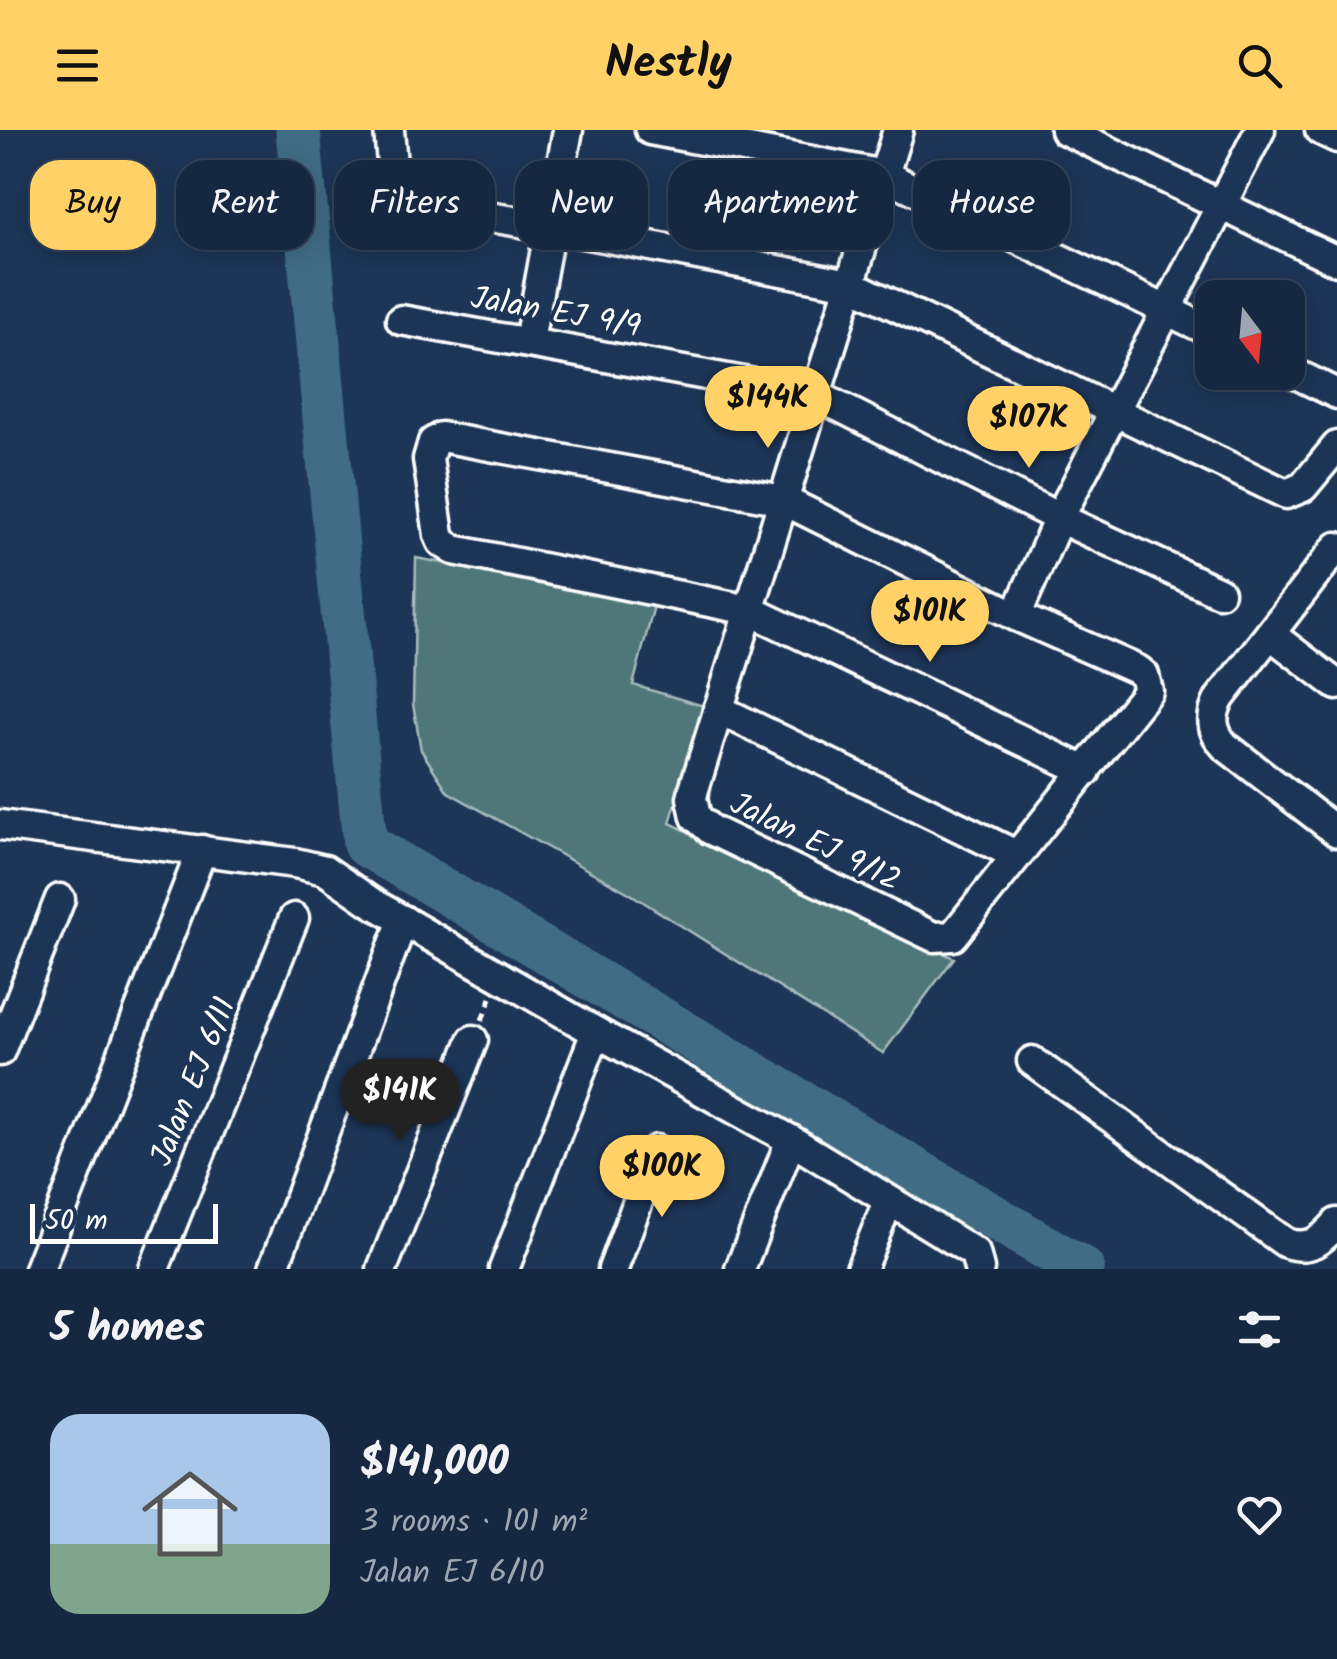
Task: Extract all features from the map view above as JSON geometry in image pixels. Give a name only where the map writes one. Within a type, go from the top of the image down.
[{"type":"street","points":[[389,130],[394,187],[402,201],[515,221]]},
{"type":"street","points":[[563,160],[568,130]]},
{"type":"street","points":[[650,130],[806,160]]},
{"type":"street","points":[[889,160],[898,130]]},
{"type":"street","points":[[1065,130],[1337,261]]},
{"type":"street","points":[[1016,616],[1059,518],[1260,130]]},
{"type":"street","points":[[1320,130],[1337,138]]},
{"type":"street","points":[[893,179],[1195,323]]},
{"type":"street","points":[[648,245],[850,284],[1286,494],[1303,487],[1337,446]]},
{"type":"street","points":[[529,341],[547,250]]},
{"type":"street","points":[[861,250],[816,396],[783,500],[749,610],[718,709],[1016,855],[1086,771],[1148,690],[1144,675],[783,500],[441,437],[428,450],[428,468],[442,542],[454,550],[749,610],[1086,771]]},
{"type":"street","name":"Jalan EJ 9/9","points":[[402,320],[816,396],[1059,518],[1220,592]]},
{"type":"street","points":[[1305,378],[1334,393]]},
{"type":"street","points":[[1337,547],[1215,707],[1212,718],[1218,738],[1236,755],[1337,832]]},
{"type":"street","points":[[1270,634],[1337,685]]},
{"type":"street","name":"Jalan EJ 9/12","points":[[718,709],[692,798],[696,817],[711,830],[934,937],[947,938],[958,932],[1016,855]]},
{"type":"street","points":[[0,825],[325,870],[596,1032],[791,1140],[974,1253],[979,1269]]},
{"type":"street","points":[[39,1269],[202,850]]},
{"type":"street","points":[[0,1051],[60,899]]},
{"type":"street","name":"Jalan EJ 6/11","points":[[154,1269],[294,918]]},
{"type":"street","points":[[273,1269],[403,920]]},
{"type":"street","points":[[504,1269],[596,1032]]},
{"type":"street","points":[[382,1269],[473,1040]]},
{"type":"street","points":[[1032,1061],[1286,1244],[1311,1246],[1337,1223]]},
{"type":"street","points":[[740,1269],[791,1140]]},
{"type":"street","points":[[613,1269],[657,1150]]},
{"type":"street","points":[[862,1269],[888,1202]]},
{"type":"path","points":[[473,1040],[500,976]]},
{"type":"green space","points":[[416,558],[655,602],[633,685],[704,706],[670,823],[954,958],[883,1053],[629,893],[448,792],[421,750],[413,704]]},
{"type":"waterway","points":[[298,130],[365,844],[1082,1269]]}]
